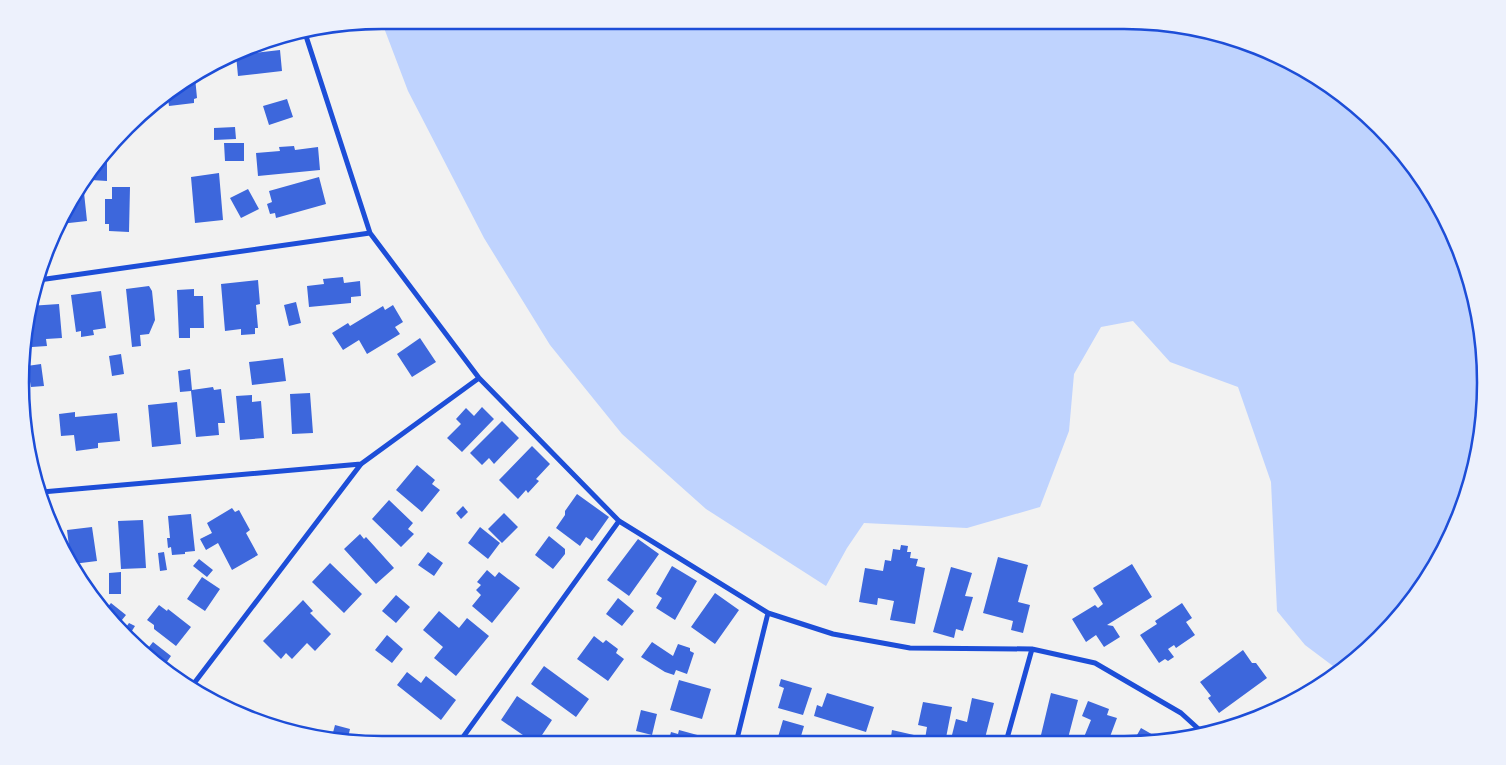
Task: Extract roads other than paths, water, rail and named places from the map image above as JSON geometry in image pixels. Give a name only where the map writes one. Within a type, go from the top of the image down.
[{"type":"street","points":[[306,37],[370,232],[479,378],[619,521],[768,613],[833,634],[910,648],[1032,649],[1095,663],[1181,713],[1197,728]]},
{"type":"street","points":[[45,279],[370,232]]},
{"type":"street","points":[[195,682],[361,464],[479,378]]},
{"type":"street","points":[[47,492],[361,464]]},
{"type":"street","points":[[464,736],[619,521]]},
{"type":"street","points":[[738,736],[768,613]]},
{"type":"street","points":[[1008,736],[1032,649]]},
{"type":"water","points":[[384,29],[1124,29],[1170,32],[1193,36],[1215,41],[1259,56],[1280,65],[1320,88],[1374,132],[1418,186],[1441,226],[1450,247],[1465,291],[1470,313],[1474,336],[1477,382],[1474,429],[1470,452],[1465,474],[1450,518],[1430,559],[1404,598],[1374,633],[1334,667],[1305,645],[1277,611],[1271,482],[1238,387],[1170,362],[1133,321],[1101,327],[1074,374],[1069,431],[1040,507],[967,528],[864,523],[847,548],[826,586],[706,509],[622,434],[550,345],[484,238],[408,91]]}]
